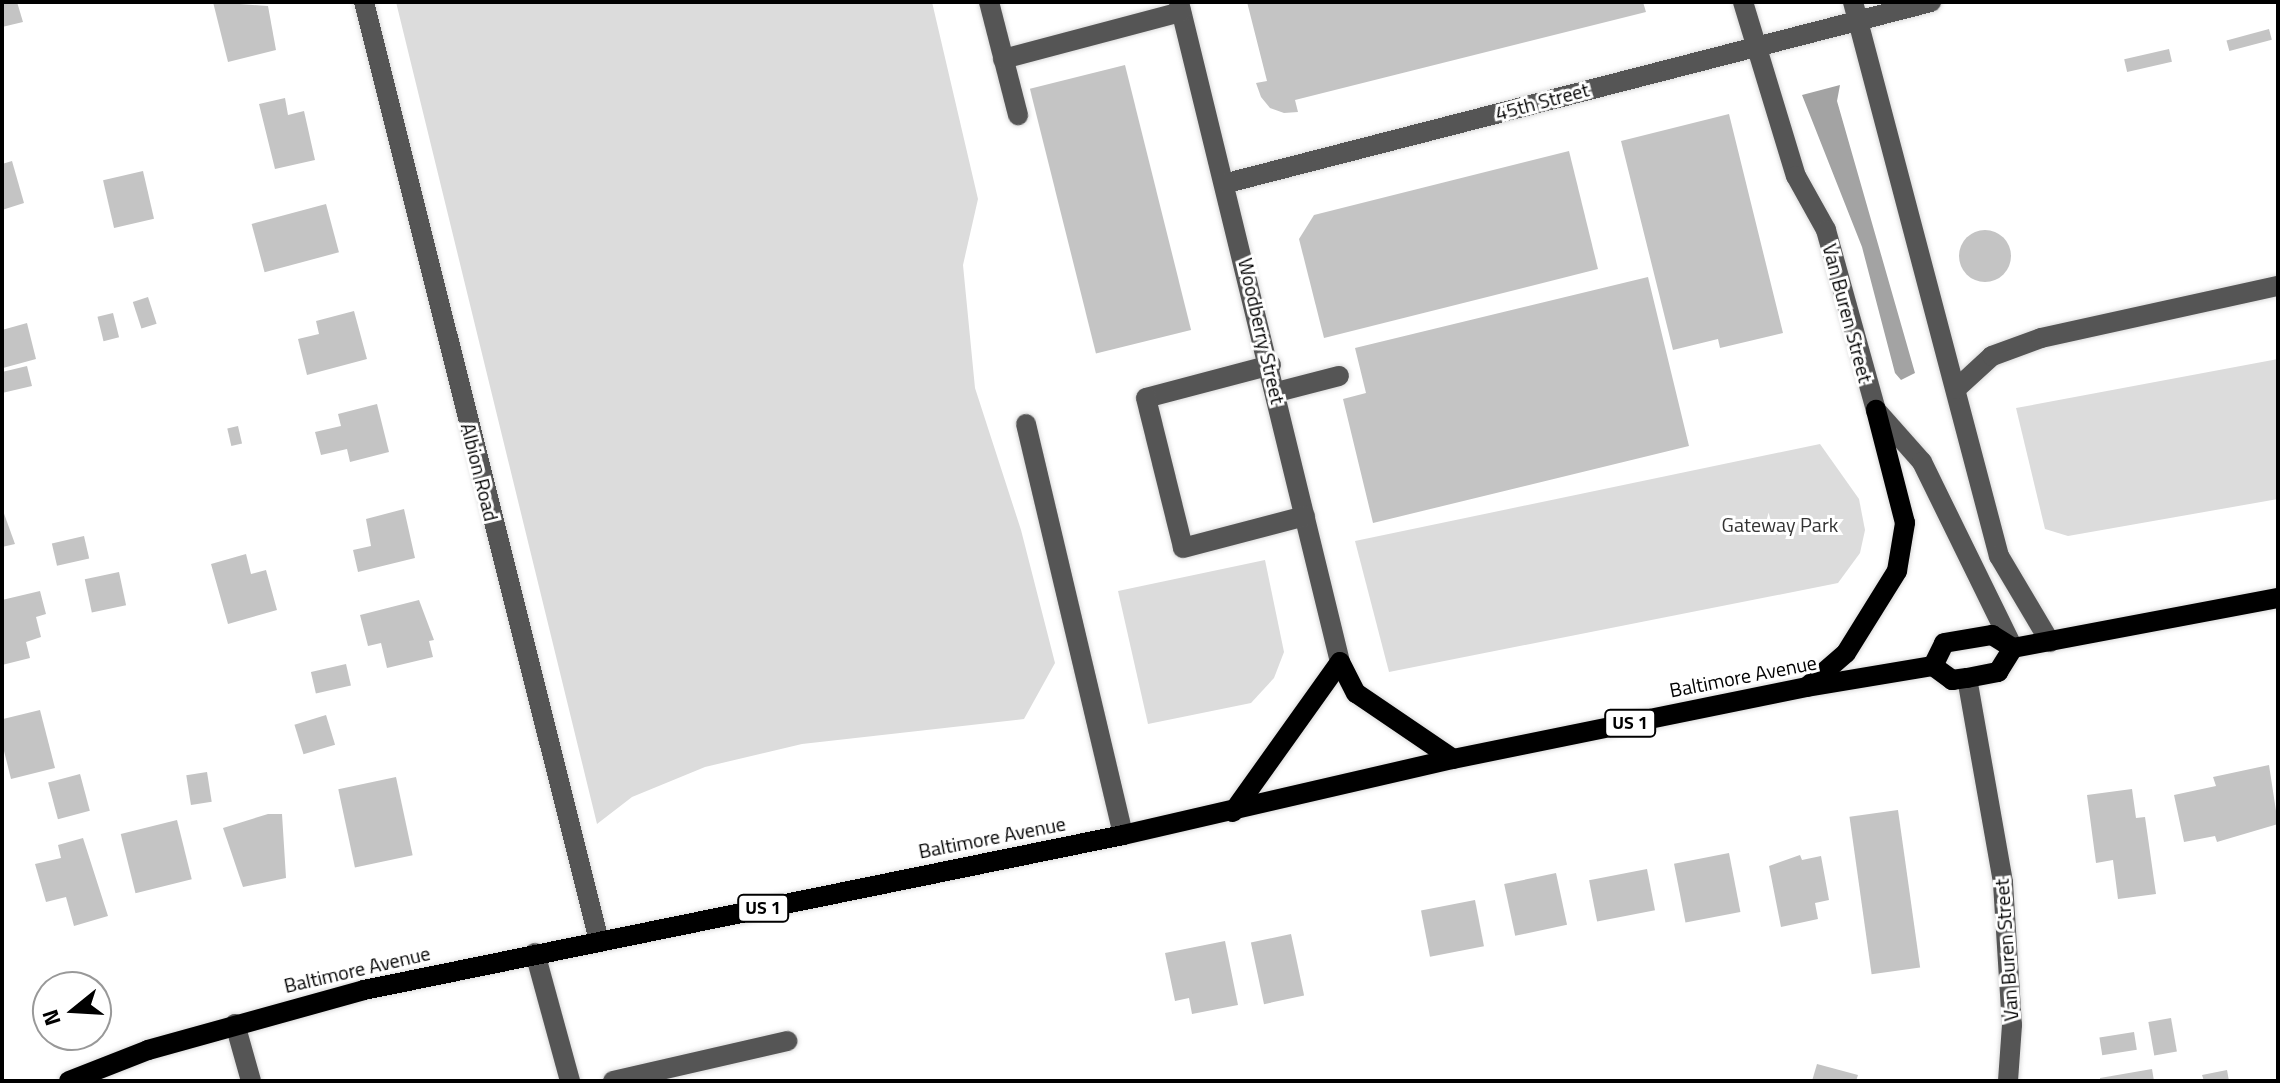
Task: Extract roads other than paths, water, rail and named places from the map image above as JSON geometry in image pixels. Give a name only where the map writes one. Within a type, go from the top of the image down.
[{"type":"main road","points":[[1807,687],[1846,653],[1897,571],[1905,523],[1876,410]]},
{"type":"main road","points":[[1933,666],[1944,643],[1992,635],[2013,648],[2278,598]]},
{"type":"main road","points":[[1967,678],[1998,672],[2013,648]]},
{"type":"main road","points":[[1233,812],[1340,662],[1356,693],[1453,759]]},
{"type":"main road","name":"Baltimore Avenue","points":[[69,1081],[235,1024],[535,953],[1233,812],[1453,759],[1807,687],[1933,666],[1952,680],[1967,678]]},
{"type":"street","name":"Albion Road","points":[[364,2],[599,941]]},
{"type":"street","points":[[989,2],[1018,115]]},
{"type":"street","name":"Van Buren Street","points":[[1743,2],[1796,176],[1826,230],[1876,410],[1922,462],[2013,648]]},
{"type":"street","name":"45th Street","points":[[1227,183],[1755,45],[1855,11],[1931,2]]},
{"type":"street","points":[[1003,59],[1180,7]]},
{"type":"street","name":"Woodberry Street","points":[[1180,7],[1227,183],[1340,662]]},
{"type":"street","points":[[1855,11],[1999,556],[2050,642]]},
{"type":"street","points":[[1956,389],[1992,356],[2041,338],[2278,286]]},
{"type":"street","points":[[1271,365],[1146,398],[1183,548],[1305,516]]},
{"type":"street","points":[[1277,392],[1339,376]]},
{"type":"street","points":[[1026,424],[1123,835]]},
{"type":"street","name":"Van Buren Street","points":[[1967,678],[2003,883],[2012,1025],[2008,1081]]},
{"type":"street","points":[[535,953],[570,1081]]},
{"type":"street","points":[[235,1024],[251,1081]]},
{"type":"street","points":[[613,1081],[787,1041]]},
{"type":"park label","name":"Gateway Park","points":[[1780,524]]}]
